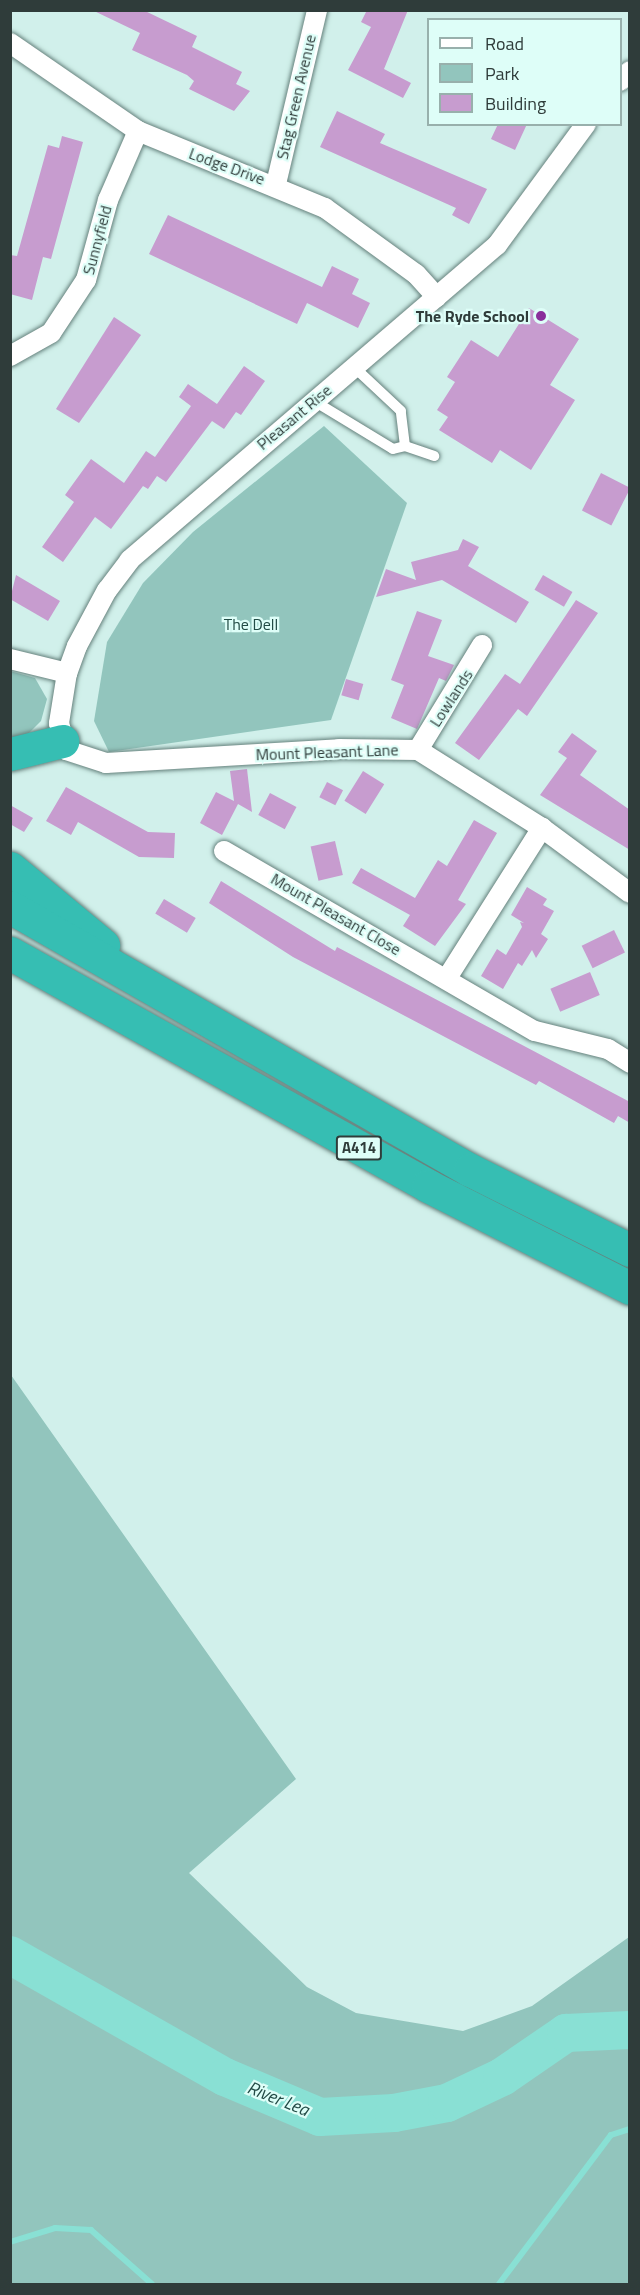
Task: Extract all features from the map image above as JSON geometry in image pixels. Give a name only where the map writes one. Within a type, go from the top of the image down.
[{"type":"highway","points":[[10,754],[62,741]]},
{"type":"highway","name":"A414","points":[[10,868],[141,981]]},
{"type":"highway","name":"A414","points":[[10,908],[470,1170],[630,1250]]},
{"type":"highway","name":"A414","points":[[10,953],[428,1186],[630,1288]]},
{"type":"street","name":"Stag Green Avenue","points":[[276,184],[317,10]]},
{"type":"street","name":"Lodge Drive","points":[[10,43],[138,131],[276,184],[325,208],[416,274],[437,297]]},
{"type":"street","name":"Pleasant Rise","points":[[62,741],[67,673],[91,616],[130,560],[496,244],[584,126]]},
{"type":"street","name":"Sunnyfield","points":[[10,356],[51,333],[86,280],[108,200],[138,131]]},
{"type":"street","name":"Lowlands","points":[[418,750],[482,645]]},
{"type":"street","points":[[10,659],[67,673]]},
{"type":"street","name":"Mount Pleasant Lane","points":[[62,741],[75,757],[133,764],[339,749],[418,750],[542,828],[630,893]]},
{"type":"street","points":[[447,978],[542,828]]},
{"type":"street","name":"Mount Pleasant Close","points":[[224,850],[535,1031],[608,1049],[630,1063]]},
{"type":"lane","points":[[354,367],[401,411],[405,446]]},
{"type":"lane","points":[[314,401],[393,449],[405,446],[434,456]]},
{"type":"green space","name":"The Dell","points":[[324,426],[407,503],[331,720],[109,752],[94,721],[107,642],[143,583],[193,532]]},
{"type":"green space","points":[[10,671],[35,678],[47,699],[41,721],[27,735],[10,739]]},
{"type":"green space","points":[[11,1375],[296,1779],[189,1873],[307,1987],[356,2013],[463,2031],[532,2006],[629,1937],[629,2284],[11,2284]]},
{"type":"building","points":[[92,10],[143,10],[197,36],[192,47],[242,72],[236,84],[250,91],[234,111],[189,89],[194,81],[187,75],[132,50],[140,33]]},
{"type":"building","points":[[367,10],[408,10],[384,69],[411,83],[403,98],[348,70],[371,27],[361,22]]},
{"type":"building","points":[[337,111],[385,134],[380,143],[487,189],[469,224],[452,215],[456,208],[320,147]]},
{"type":"building","points":[[497,126],[526,126],[515,150],[491,139]]},
{"type":"building","points":[[62,136],[83,142],[51,259],[43,257],[32,300],[10,294],[10,255],[17,256],[48,145],[59,148]]},
{"type":"building","points":[[168,215],[322,287],[332,266],[359,279],[352,294],[370,303],[358,328],[307,303],[297,324],[149,254]]},
{"type":"building","points":[[529,308],[579,339],[550,385],[575,400],[531,470],[500,450],[492,463],[439,430],[448,417],[437,410],[455,382],[447,377],[471,340],[498,357]]},
{"type":"building","points":[[114,317],[141,335],[79,423],[56,409]]},
{"type":"building","points":[[244,366],[265,381],[241,415],[236,412],[224,429],[212,421],[166,482],[157,476],[148,489],[143,486],[111,529],[95,517],[63,562],[42,547],[74,502],[65,495],[91,459],[124,483],[146,451],[155,457],[191,406],[179,397],[188,384],[217,404]]},
{"type":"building","points":[[601,473],[630,488],[611,525],[582,510]]},
{"type":"building","points":[[463,539],[479,547],[468,566],[529,602],[516,623],[442,580],[376,597],[386,569],[416,580],[411,562],[458,550]]},
{"type":"building","points":[[16,575],[60,601],[48,621],[10,599]]},
{"type":"building","points":[[543,575],[572,592],[564,607],[534,590]]},
{"type":"building","points":[[576,600],[598,613],[527,716],[518,709],[479,760],[455,743],[505,674],[520,684]]},
{"type":"building","points":[[417,611],[442,620],[428,656],[454,665],[446,681],[439,678],[417,729],[391,718],[404,685],[391,680]]},
{"type":"building","points":[[346,679],[363,684],[359,700],[341,695]]},
{"type":"building","points":[[572,733],[597,751],[580,775],[630,810],[630,850],[540,795],[567,758],[558,752]]},
{"type":"building","points":[[247,769],[252,812],[238,804],[222,835],[200,823],[216,792],[234,801],[230,771]]},
{"type":"building","points":[[363,771],[384,784],[366,814],[344,801]]},
{"type":"building","points":[[327,782],[343,790],[335,805],[319,797]]},
{"type":"building","points":[[66,787],[148,832],[175,833],[174,858],[139,857],[78,822],[71,835],[46,821]]},
{"type":"building","points":[[270,793],[296,807],[285,829],[258,815]]},
{"type":"building","points":[[10,805],[33,818],[24,832],[10,824]]},
{"type":"building","points":[[474,820],[497,833],[458,900],[466,904],[435,946],[403,926],[410,915],[352,883],[361,868],[415,898],[438,860],[447,866]]},
{"type":"building","points":[[335,841],[343,875],[319,881],[311,847]]},
{"type":"building","points":[[221,881],[335,951],[337,947],[630,1102],[630,1123],[618,1116],[614,1123],[539,1081],[536,1085],[293,957],[209,903]]},
{"type":"building","points":[[527,887],[547,899],[543,905],[554,911],[541,934],[548,939],[536,958],[532,950],[522,966],[518,963],[503,989],[481,976],[497,949],[506,955],[522,927],[520,922],[524,923],[511,915]]},
{"type":"building","points":[[164,899],[196,918],[187,933],[155,914]]},
{"type":"building","points":[[614,930],[625,952],[593,968],[582,946]]},
{"type":"building","points":[[590,972],[600,995],[560,1012],[550,989]]},
{"type":"waterway","name":"River Lea","points":[[10,1955],[225,2077],[320,2117],[394,2113],[447,2103],[502,2077],[566,2033],[630,2030]]},
{"type":"waterway","points":[[499,2284],[611,2135],[630,2129]]},
{"type":"waterway","points":[[10,2242],[55,2228],[91,2230],[152,2284]]},
{"type":"place","name":"The Ryde School","points":[[541,316]]}]
